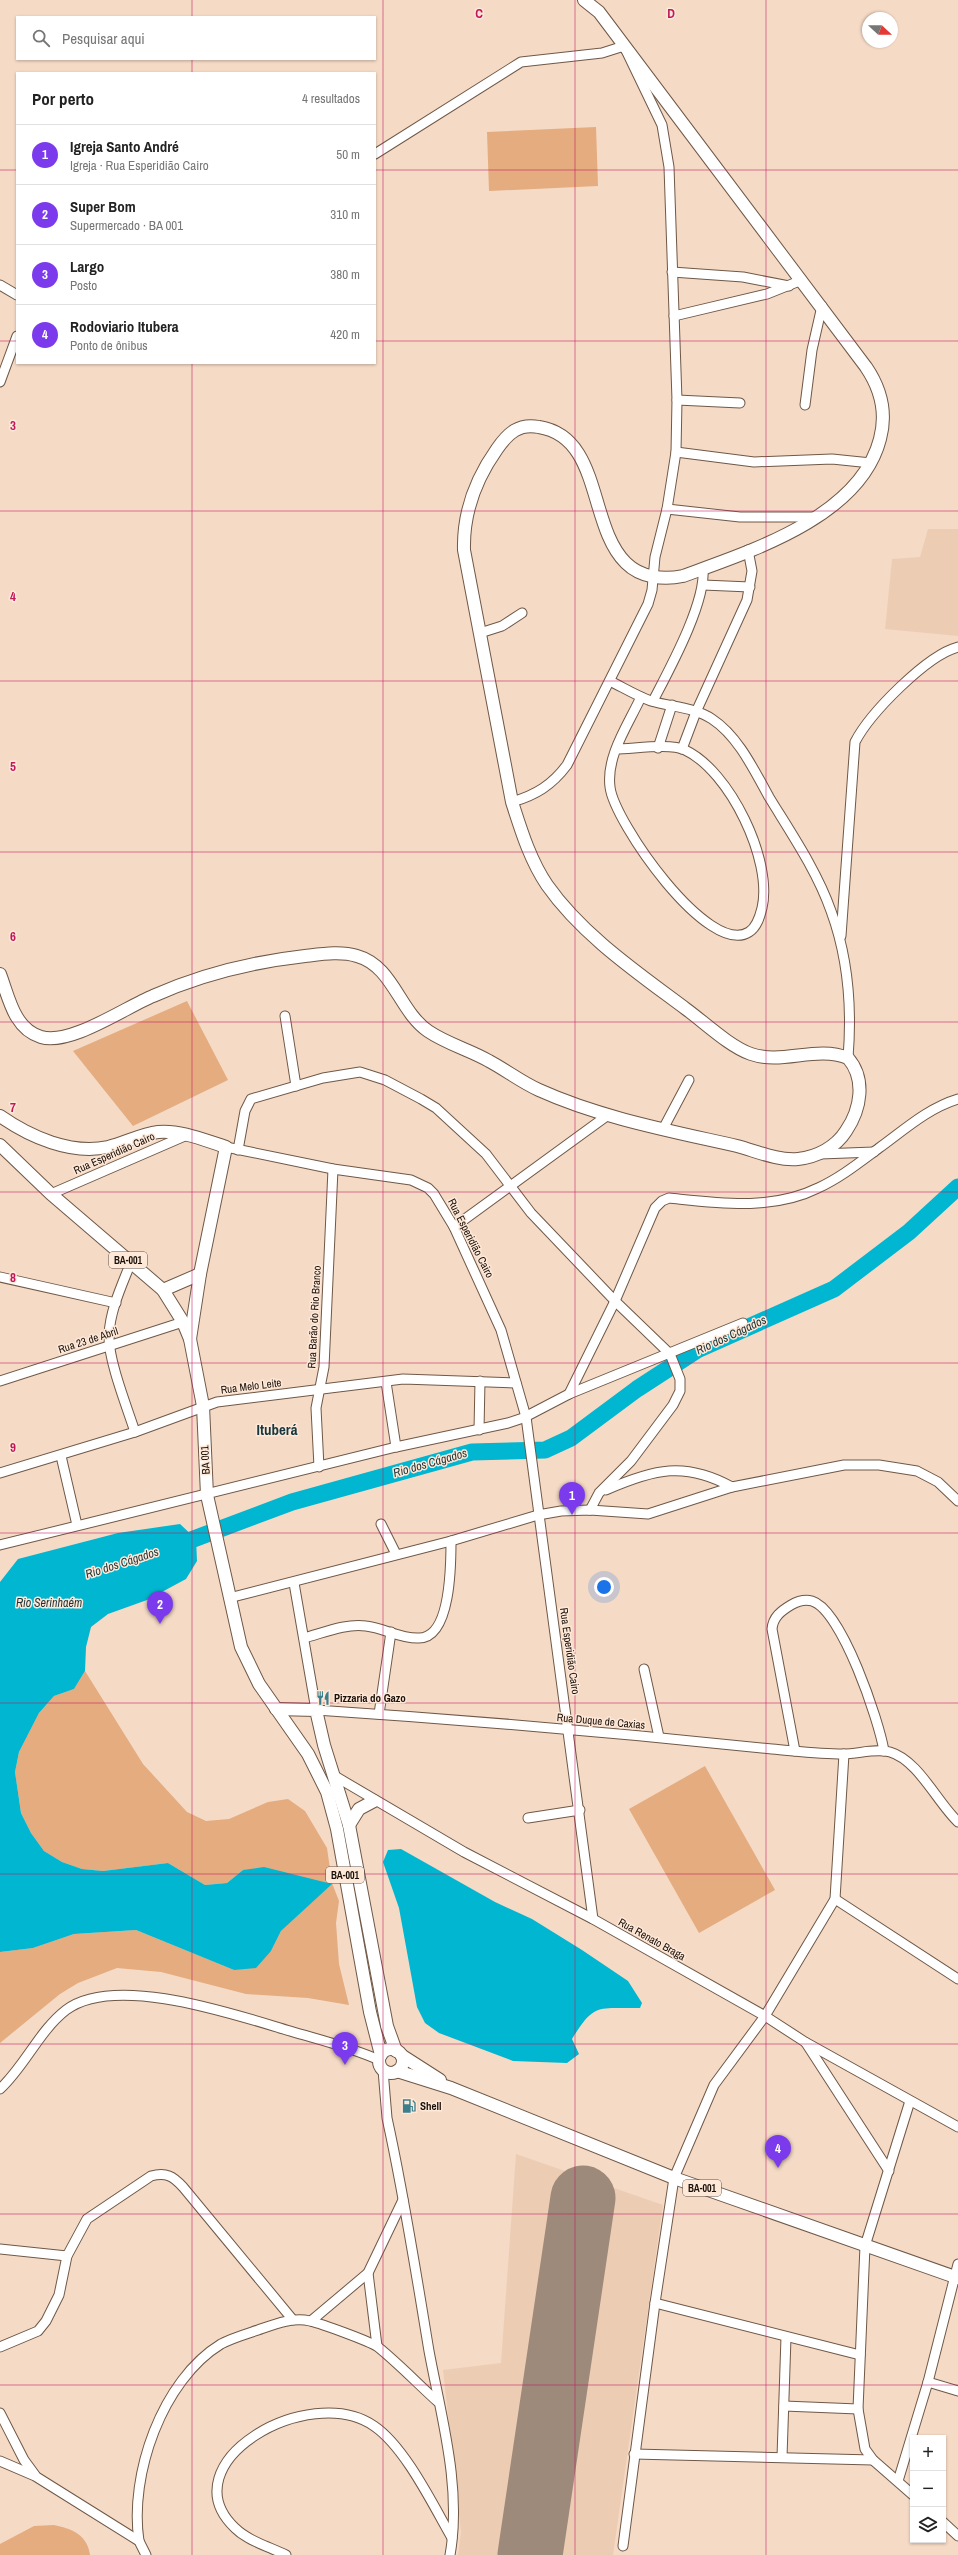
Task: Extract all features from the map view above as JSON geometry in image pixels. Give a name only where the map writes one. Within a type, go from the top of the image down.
[{"type":"main road","points":[[0,974],[12,1008],[24,1027],[38,1036],[54,1039],[88,1027],[185,982],[216,972],[252,964],[332,953],[358,956],[371,962],[382,971],[414,1020],[426,1030],[490,1061],[540,1091],[608,1114],[788,1160],[820,1154],[843,1136],[857,1109],[859,1073],[848,1058],[822,1052],[772,1058],[748,1053],[658,987],[592,935],[547,885],[523,838],[512,802],[480,633],[467,578],[464,550],[466,510],[487,462],[506,437],[523,426],[546,428],[566,438],[575,447],[583,461],[604,523],[618,554],[627,564],[653,577],[668,579],[703,569],[775,539],[817,517],[843,499],[871,463],[882,432],[882,404],[879,389],[866,367],[822,306],[599,12],[584,0]]},
{"type":"main road","points":[[0,1116],[24,1130],[51,1142],[82,1149],[108,1147],[157,1132],[187,1135],[232,1148],[200,1274],[190,1339]]},
{"type":"main road","name":"BA-001","points":[[0,1145],[51,1194],[163,1290],[183,1322],[190,1339]]},
{"type":"main road","points":[[163,1290],[200,1274]]},
{"type":"main road","name":"BA 001","points":[[190,1339],[203,1406],[208,1498],[229,1598]]},
{"type":"main road","name":"BA-001","points":[[229,1598],[241,1647],[250,1667],[308,1754],[327,1792],[337,1829],[370,2012],[381,2062],[387,2072],[398,2071],[451,2088],[674,2178],[956,2277]]},
{"type":"main road","points":[[276,1708],[316,1710]]},
{"type":"main road","name":"BA-001","points":[[316,1710],[333,1775],[349,1825],[387,2026],[399,2053],[451,2088]]},
{"type":"main road","points":[[349,1825],[359,1809],[374,1800]]},
{"type":"main road","points":[[381,2062],[389,2050],[399,2053],[402,2062],[398,2071]]},
{"type":"street","points":[[376,153],[521,62],[602,53],[624,46],[654,107],[667,144],[670,167],[677,400],[676,452],[667,509],[655,557],[648,604],[567,766],[538,793],[512,802]]},
{"type":"street","points":[[672,272],[743,277],[788,286]]},
{"type":"street","points":[[674,316],[748,299],[802,280]]},
{"type":"street","points":[[0,285],[16,294]]},
{"type":"street","points":[[806,405],[812,350],[822,306]]},
{"type":"street","points":[[0,382],[16,339]]},
{"type":"street","points":[[677,400],[740,404]]},
{"type":"street","points":[[676,452],[754,462],[832,459],[871,463]]},
{"type":"street","points":[[667,509],[740,517],[817,517]]},
{"type":"street","points":[[682,749],[696,712],[736,625],[750,588],[752,571],[748,550]]},
{"type":"street","points":[[653,702],[694,613],[703,585],[703,569]]},
{"type":"street","points":[[703,585],[750,588]]},
{"type":"street","points":[[480,633],[502,626],[522,613]]},
{"type":"street","points":[[841,942],[855,742],[861,730],[879,709],[925,666],[948,650],[958,647]]},
{"type":"street","points":[[610,681],[653,702],[672,705],[696,712],[721,726],[755,772],[814,874],[831,910],[841,942],[849,1009],[848,1058]]},
{"type":"street","points":[[616,749],[682,749],[697,757],[722,785],[738,807],[755,841],[759,855],[763,897],[756,924],[748,933],[734,935],[710,924],[675,893],[618,815],[609,776],[616,749],[641,697]]},
{"type":"street","points":[[658,748],[672,705]]},
{"type":"street","points":[[285,1016],[296,1086]]},
{"type":"street","points":[[232,1148],[248,1101],[254,1097],[360,1072],[385,1080],[436,1108],[486,1154],[531,1213],[615,1301],[671,1356],[680,1379],[680,1391],[655,1432],[618,1476],[599,1493],[590,1510]]},
{"type":"street","points":[[663,1129],[689,1080]]},
{"type":"street","points":[[569,1394],[615,1301],[652,1212],[662,1201],[669,1198],[730,1205],[787,1198],[818,1188],[874,1152],[935,1108],[958,1099]]},
{"type":"street","points":[[454,1228],[510,1185],[608,1114]]},
{"type":"street","name":"Rua Esperidião Cairo","points":[[51,1194],[187,1135]]},
{"type":"street","name":"Rua Esperidião Cairo","points":[[232,1148],[333,1169],[398,1176],[420,1183],[434,1194],[454,1228],[501,1330],[529,1431],[537,1510],[570,1730],[593,1919]]},
{"type":"street","points":[[820,1154],[874,1152]]},
{"type":"street","name":"Rua Barão do Rio Branco","points":[[319,1466],[315,1417],[324,1366],[333,1169]]},
{"type":"street","points":[[131,1262],[116,1302],[111,1323],[109,1346],[135,1432]]},
{"type":"street","points":[[0,1277],[116,1302]]},
{"type":"street","name":"Rua 23 de Abril","points":[[0,1381],[183,1322]]},
{"type":"street","points":[[0,1545],[77,1525],[208,1498],[319,1466],[396,1447],[479,1430],[526,1417],[569,1394],[671,1356],[743,1323]]},
{"type":"street","name":"Rua Melo Leite","points":[[0,1473],[61,1456],[135,1432],[203,1406],[254,1396],[319,1391],[386,1382],[431,1378],[516,1382]]},
{"type":"street","points":[[479,1430],[480,1381]]},
{"type":"street","points":[[386,1382],[396,1447]]},
{"type":"street","points":[[61,1456],[77,1525]]},
{"type":"street","points":[[229,1598],[294,1583],[396,1554],[451,1541],[537,1510],[590,1510],[648,1514],[732,1487],[844,1465],[879,1465],[917,1471],[938,1482],[958,1501]]},
{"type":"street","points":[[599,1493],[629,1480],[680,1469],[700,1473],[732,1487]]},
{"type":"street","points":[[381,1524],[396,1554]]},
{"type":"street","points":[[304,1638],[358,1625],[422,1638],[436,1628],[446,1605],[450,1572],[451,1541]]},
{"type":"street","points":[[294,1583],[316,1710]]},
{"type":"street","points":[[795,1751],[772,1630],[776,1616],[795,1603],[807,1600],[815,1603],[826,1611],[839,1633],[868,1696],[884,1751],[902,1758],[914,1767],[940,1803],[958,1822]]},
{"type":"street","points":[[379,1714],[390,1632]]},
{"type":"street","points":[[644,1669],[659,1737]]},
{"type":"street","name":"Rua Duque de Caxias","points":[[316,1710],[659,1737],[795,1751],[844,1754],[884,1751]]},
{"type":"street","points":[[623,2546],[634,2454],[674,2178],[714,2085],[765,2016],[835,1899],[844,1754]]},
{"type":"street","name":"Rua Renato Braga","points":[[333,1775],[464,1852],[593,1919],[765,2016],[805,2042],[958,2127]]},
{"type":"street","points":[[528,1818],[580,1810]]},
{"type":"street","points":[[835,1899],[958,1979]]},
{"type":"street","points":[[0,2089],[19,2068],[47,2029],[66,2010],[82,2001],[104,1997],[130,1996],[181,2000],[325,2041],[381,2062],[387,2118],[403,2200],[438,2402],[452,2499],[453,2538],[450,2555]]},
{"type":"street","points":[[805,2042],[888,2172]]},
{"type":"street","points":[[910,2101],[865,2246],[858,2409],[862,2438],[873,2460],[910,2492]]},
{"type":"street","points":[[0,2347],[38,2331],[46,2321],[59,2295],[67,2256],[87,2219],[151,2176],[168,2174],[183,2187],[294,2320]]},
{"type":"street","points":[[311,2321],[368,2273],[403,2200]]},
{"type":"street","points":[[0,2249],[67,2256]]},
{"type":"street","points":[[898,2481],[928,2382],[956,2277],[958,2264]]},
{"type":"street","points":[[368,2273],[377,2346]]},
{"type":"street","points":[[655,2303],[860,2355]]},
{"type":"street","points":[[146,2555],[139,2541],[136,2514],[139,2486],[159,2418],[172,2394],[191,2369],[222,2343],[294,2320],[311,2321],[377,2346],[438,2402]]},
{"type":"street","points":[[782,2457],[786,2337]]},
{"type":"street","points":[[928,2382],[958,2391]]},
{"type":"street","points":[[784,2406],[858,2409]]},
{"type":"street","points":[[286,2555],[236,2529],[225,2517],[219,2502],[218,2485],[221,2470],[229,2458],[241,2446],[269,2427],[308,2413],[334,2412],[359,2416],[376,2427],[391,2442],[409,2467],[453,2538]]},
{"type":"street","points":[[0,2413],[24,2460],[35,2476]]},
{"type":"street","points":[[634,2454],[873,2460]]},
{"type":"street","points":[[0,2461],[35,2476],[139,2541]]},
{"type":"street","points":[[946,2525],[958,2536]]},
{"type":"shaded area","points":[[596,127],[598,186],[489,191],[487,132]]},
{"type":"shaded area","points":[[928,529],[958,529],[958,636],[885,629],[892,559],[920,557]]},
{"type":"shaded area","points":[[187,1001],[228,1080],[133,1126],[73,1051]]},
{"type":"shaded area","points":[[85,1671],[143,1764],[187,1812],[206,1821],[229,1819],[268,1802],[288,1799],[305,1811],[327,1848],[332,1883],[339,1901],[336,1923],[339,1964],[349,2005],[308,1998],[246,1994],[161,1972],[117,1968],[78,1983],[60,1994],[0,2043],[0,1952],[33,1948],[74,1934],[136,1930],[234,1970],[271,1951],[281,1931],[331,1884],[243,1870],[227,1883],[205,1885],[168,1863],[103,1871],[82,1869],[62,1862],[44,1851],[31,1833],[21,1813],[15,1772],[19,1752],[39,1713],[54,1696],[74,1689]]},
{"type":"shaded area","points":[[705,1766],[775,1890],[699,1933],[629,1809]]},
{"type":"shaded area","points":[[516,2154],[663,2205],[613,2555],[458,2555],[461,2532],[443,2370],[501,2363]]},
{"type":"shaded area","points":[[54,2525],[78,2534],[86,2542],[90,2555],[0,2555],[0,2544],[34,2526]]},
{"type":"water","name":"Rio Serinhaém","points":[[180,1524],[196,1539],[197,1561],[186,1579],[147,1600],[108,1614],[91,1627],[86,1647],[85,1671],[74,1689],[54,1696],[39,1713],[19,1752],[15,1772],[21,1813],[31,1833],[44,1851],[62,1862],[82,1869],[103,1871],[168,1863],[205,1885],[227,1883],[243,1870],[264,1867],[332,1884],[281,1931],[271,1951],[256,1968],[234,1970],[136,1930],[74,1934],[33,1948],[0,1952],[0,1582],[18,1559],[118,1533]]},
{"type":"water","points":[[401,1849],[495,1902],[532,1919],[582,1950],[628,1981],[642,2003],[640,2008],[607,2008],[593,2013],[587,2018],[572,2039],[579,2054],[567,2063],[513,2061],[439,2033],[425,2023],[417,2007],[399,1908],[383,1862],[388,1850]]},
{"type":"waterway","name":"Rio dos Cágados","points":[[175,1546],[292,1502],[472,1452],[545,1450],[571,1438],[637,1389],[697,1350],[834,1289],[909,1232],[958,1187]]},
{"type":"runway","points":[[530,2555],[583,2198]]},
{"type":"place","name":"Igreja Santo André","points":[[572,1515]]},
{"type":"place","name":"Super Bom","points":[[160,1624]]},
{"type":"place","name":"Pizzaria do Gazo","points":[[323,1698]]},
{"type":"place","name":"Largo","points":[[345,2065]]},
{"type":"place","name":"Shell","points":[[409,2106]]},
{"type":"place","name":"Rodoviario Itubera","points":[[778,2168]]},
{"type":"district","name":"Ituberá","points":[[277,1430]]}]
